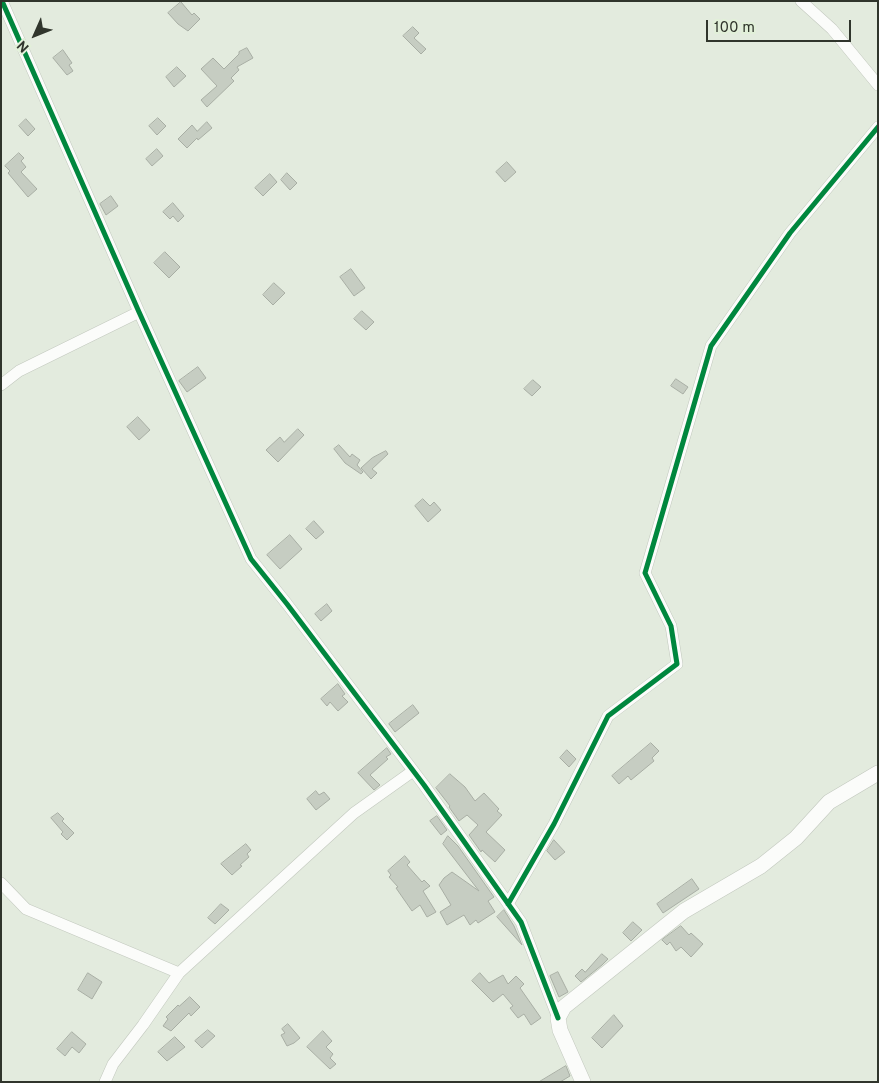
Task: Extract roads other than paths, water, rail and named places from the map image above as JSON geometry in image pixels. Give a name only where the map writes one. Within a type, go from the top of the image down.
[{"type":"street","points":[[2,1],[139,312],[251,559],[413,771],[521,922],[558,1018],[560,1030],[583,1082]]},
{"type":"street","points":[[802,1],[832,29],[878,85]]},
{"type":"street","points":[[508,904],[554,824],[608,716],[677,664],[671,626],[645,573],[712,346],[790,233],[878,127]]},
{"type":"street","points":[[1,385],[19,371],[139,312]]},
{"type":"street","points":[[105,1082],[113,1064],[179,974],[354,813],[413,771]]},
{"type":"street","points":[[558,1018],[564,1007],[684,911],[761,866],[796,838],[829,802],[878,773]]},
{"type":"street","points":[[1,883],[26,909],[179,974]]}]
